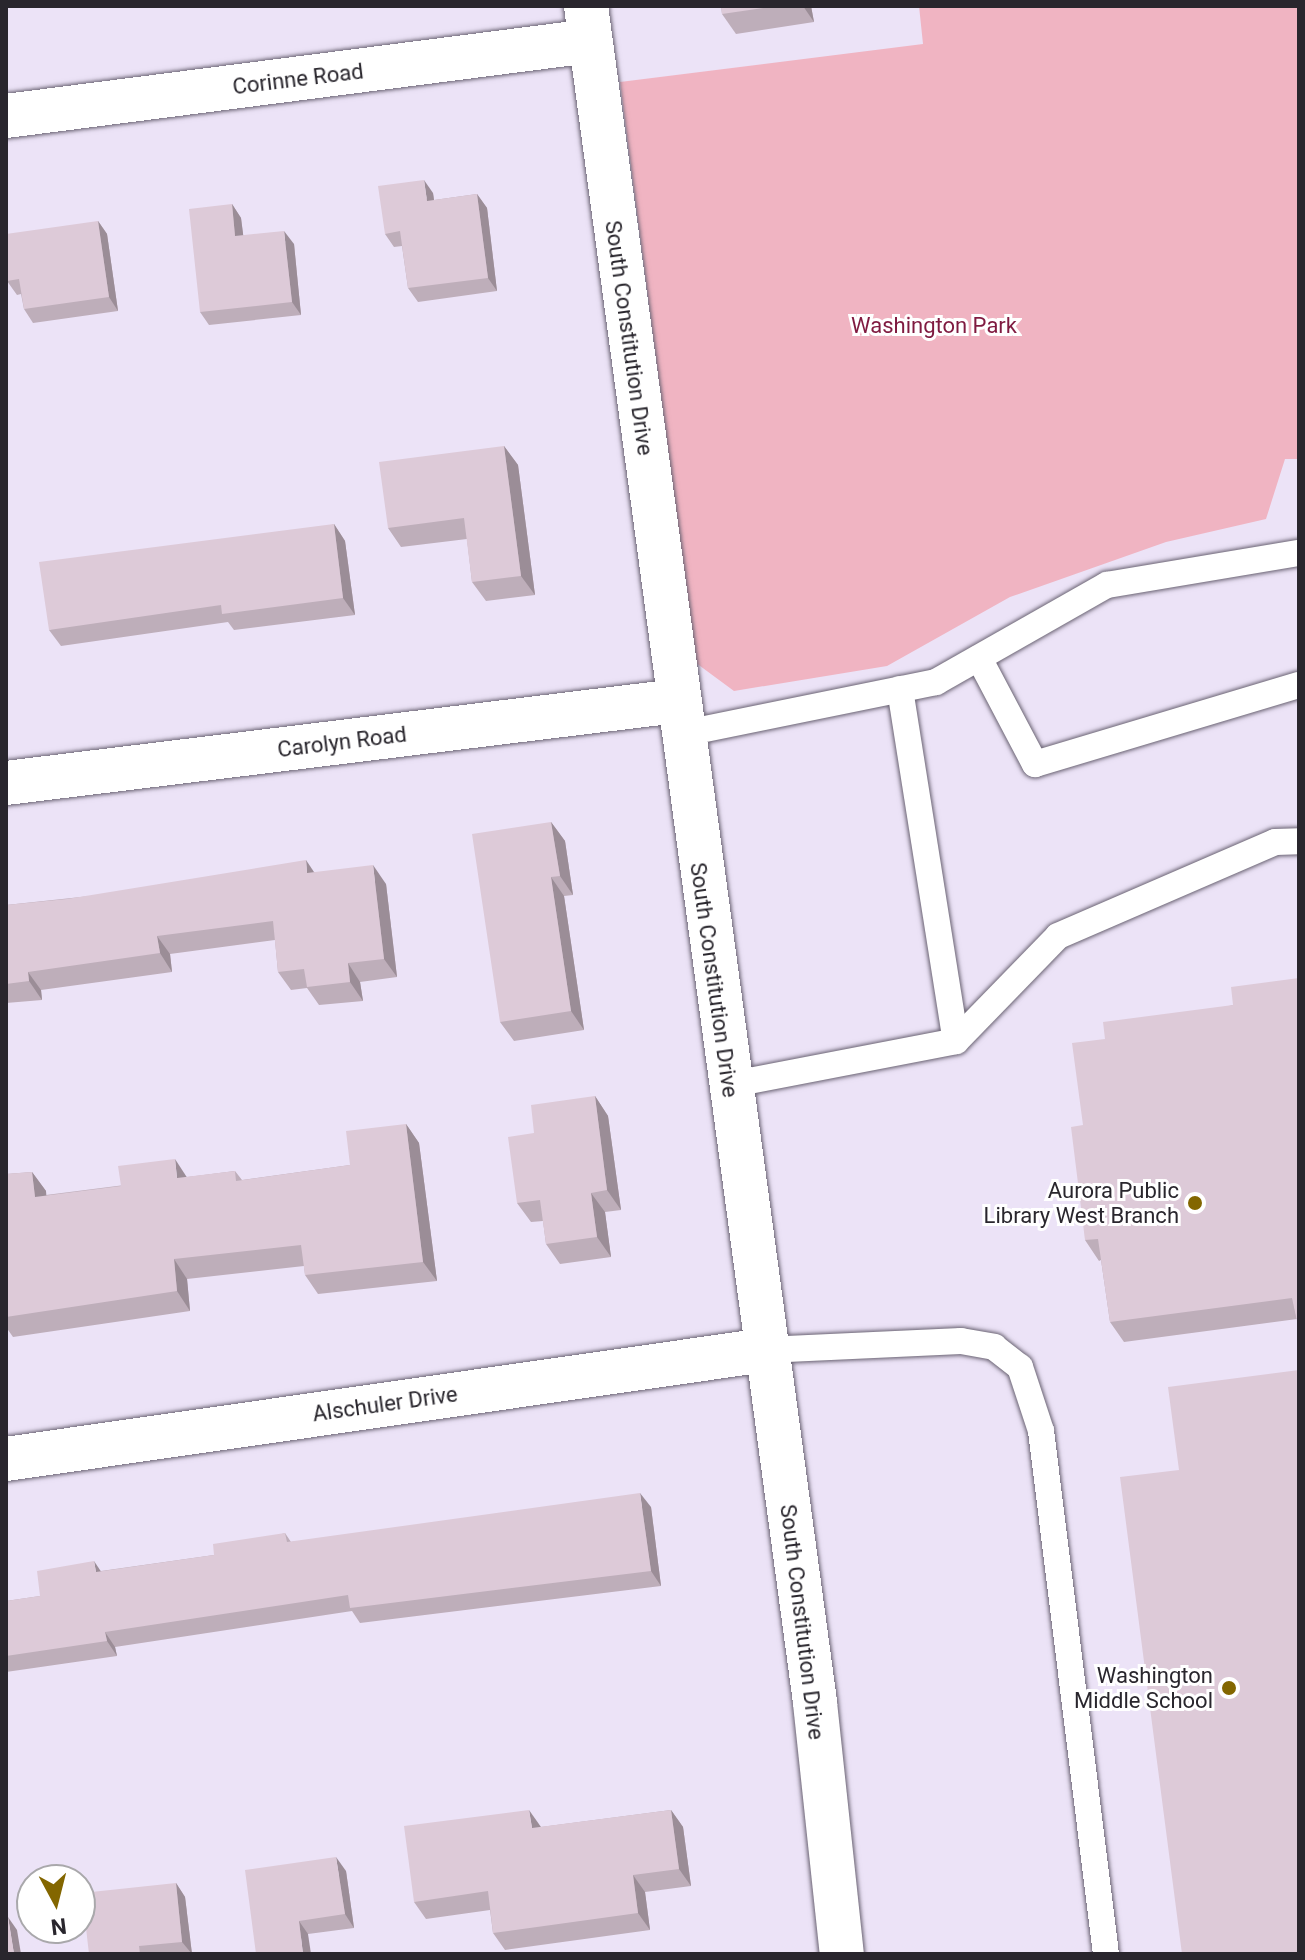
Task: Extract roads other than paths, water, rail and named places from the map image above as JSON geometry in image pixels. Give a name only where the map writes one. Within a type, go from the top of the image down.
[{"type":"street","name":"Corinne Road","points":[[6,116],[588,24]]},
{"type":"street","name":"South Constitution Drive","points":[[588,24],[728,1085],[815,1703],[842,1954]]},
{"type":"street","name":"Carolyn Road","points":[[6,783],[679,717]]},
{"type":"street","name":"Alschuler Drive","points":[[6,1459],[765,1350]]},
{"type":"lane","points":[[679,717],[936,682],[1107,585],[1299,553]]},
{"type":"lane","points":[[979,658],[1035,764],[1299,685]]},
{"type":"lane","points":[[900,689],[956,1041]]},
{"type":"lane","points":[[728,1085],[956,1041],[1058,936],[1275,842],[1299,841]]},
{"type":"lane","points":[[765,1350],[961,1341],[994,1347],[1020,1367],[1041,1431],[1106,1954]]},
{"type":"place","name":"Aurora Public Library West Branch","points":[[1195,1203]]},
{"type":"place","name":"Washington Middle School","points":[[1229,1688]]},
{"type":"park label","name":"Washington Park","points":[[934,326]]}]
